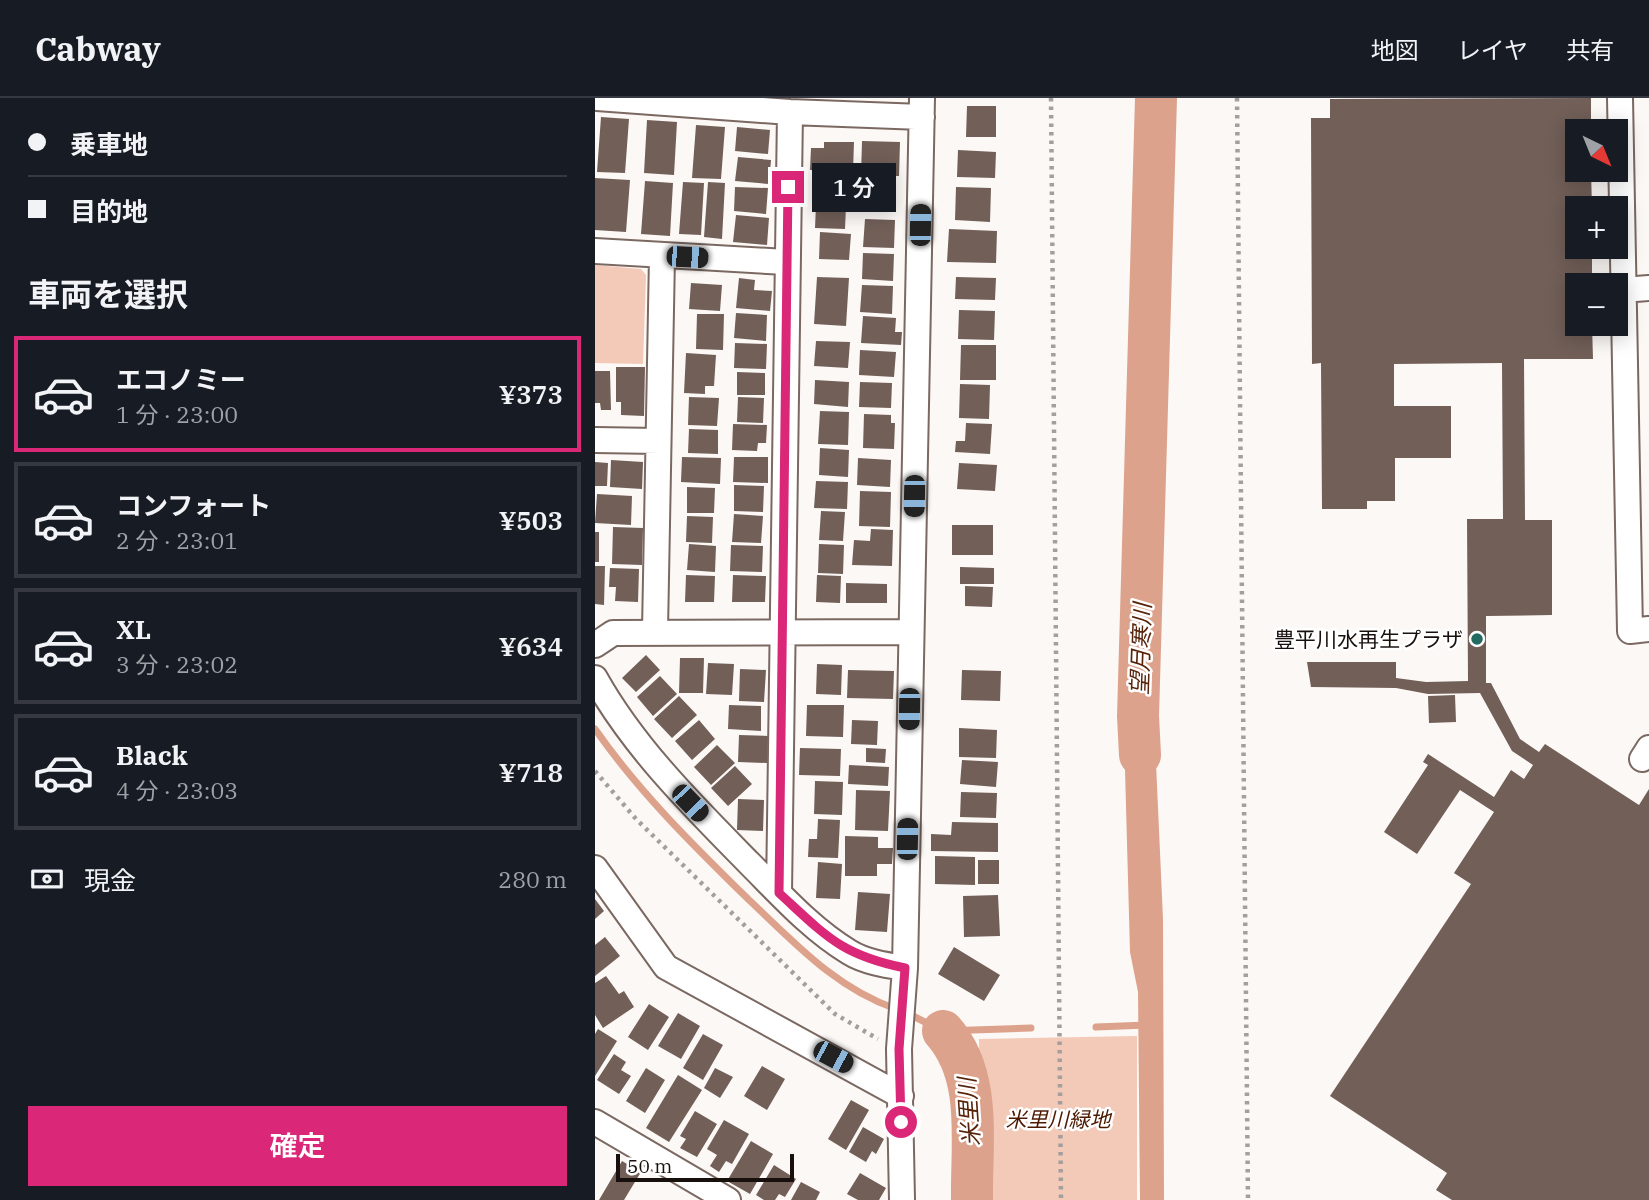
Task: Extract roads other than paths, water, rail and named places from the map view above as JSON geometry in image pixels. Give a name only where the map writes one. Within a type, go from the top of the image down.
[{"type":"street","points":[[597,98],[790,112],[922,108],[904,976],[899,1049],[902,1200]]},
{"type":"street","points":[[1620,98],[1623,273]]},
{"type":"street","points":[[779,893],[790,112]]},
{"type":"street","points":[[595,251],[786,262]]},
{"type":"street","points":[[655,631],[662,256]]},
{"type":"street","points":[[1628,290],[1649,288]]},
{"type":"street","points":[[1627,336],[1638,467],[1630,631],[1649,629]]},
{"type":"street","points":[[595,440],[657,441]]},
{"type":"street","points":[[595,646],[613,633],[655,631],[911,632]]},
{"type":"street","points":[[595,678],[612,709],[690,803],[779,893],[827,938],[852,954],[904,976]]},
{"type":"street","points":[[595,868],[666,967],[901,1096]]},
{"type":"street","points":[[595,1122],[728,1200]]},
{"type":"waterway","name":"望月寒川","points":[[1140,755],[1138,716],[1156,98]]},
{"type":"waterway","points":[[595,729],[667,817],[782,931],[834,976],[874,1000],[896,1009]]},
{"type":"waterway","points":[[907,1013],[943,1031],[1031,1028]]},
{"type":"waterway","points":[[1096,1027],[1147,1025]]},
{"type":"waterway","name":"米里川","points":[[943,1031],[956,1049],[969,1089],[973,1133],[972,1200]]},
{"type":"place","name":"豊平川水再生プラザ","points":[[1477,639]]},
{"type":"park label","name":"米里川緑地","points":[[1058,1119]]}]
